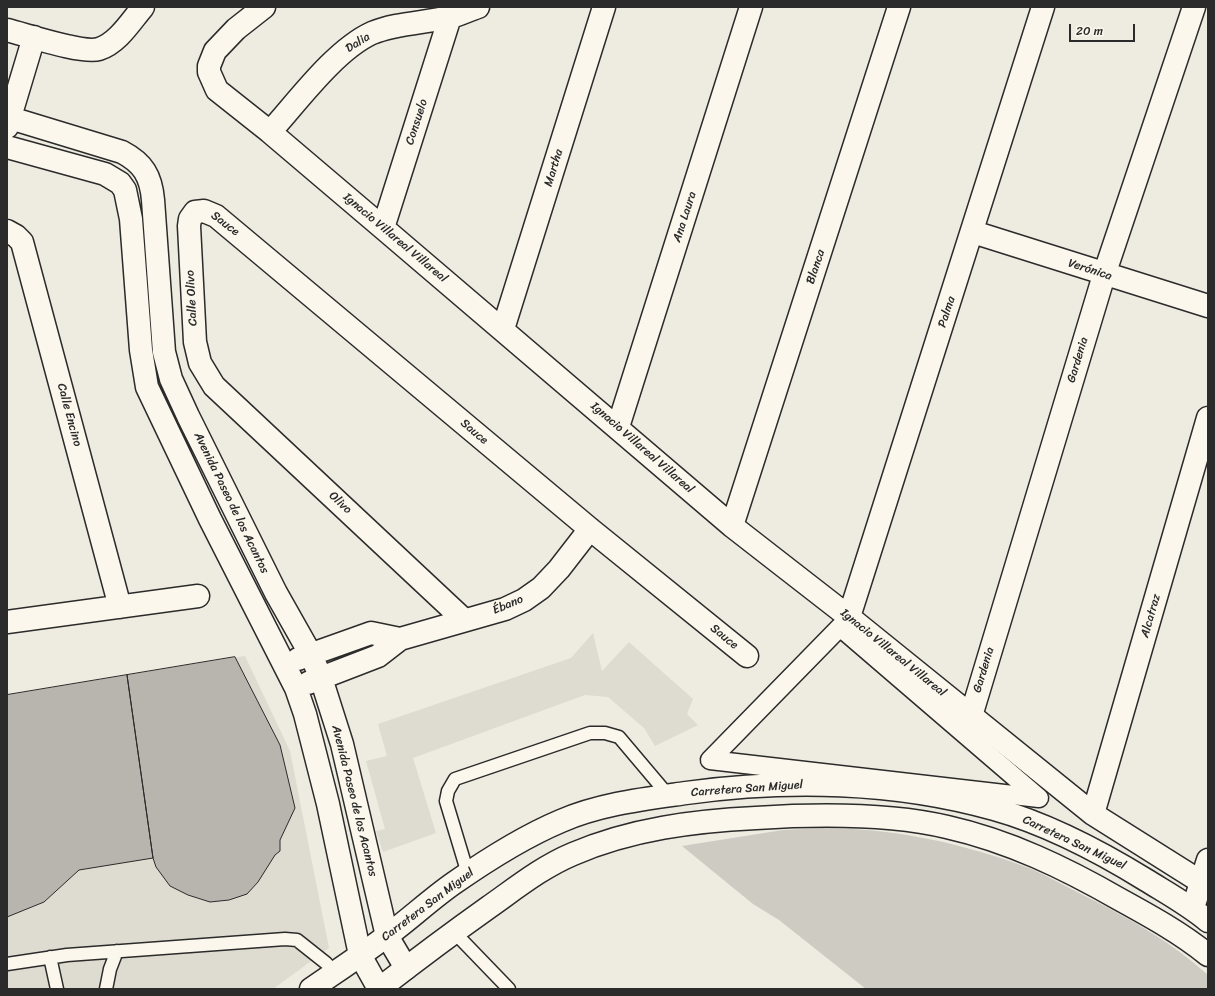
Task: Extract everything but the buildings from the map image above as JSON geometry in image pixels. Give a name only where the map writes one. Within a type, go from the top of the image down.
[{"type":"street","points":[[7,30],[82,50],[100,49],[117,37],[143,7]]},
{"type":"street","name":"Ignacio Villareal Villareal","points":[[264,7],[215,51],[209,66],[212,81],[217,90],[270,132],[503,329],[732,526],[849,617],[1093,814],[1201,882]]},
{"type":"street","name":"Dalia","points":[[270,132],[340,54],[372,33],[450,17],[478,7]]},
{"type":"street","name":"Martha","points":[[503,329],[604,7]]},
{"type":"street","name":"Ana Laura","points":[[618,427],[752,7]]},
{"type":"street","name":"Blanca","points":[[732,526],[899,7]]},
{"type":"street","name":"Palma","points":[[849,617],[973,232],[1043,7]]},
{"type":"street","name":"Gardenia","points":[[971,716],[1104,275],[1194,7]]},
{"type":"street","name":"Consuelo","points":[[383,228],[450,17]]},
{"type":"street","points":[[8,120],[34,37]]},
{"type":"street","name":"Avenida Paseo de los Acantos","points":[[8,120],[122,152],[138,162],[147,173],[152,185],[164,352],[167,368],[188,416],[272,586],[321,678],[342,744],[387,936],[406,968]]},
{"type":"street","name":"Avenida Paseo de los Acantos","points":[[7,147],[105,174],[120,183],[125,190],[130,219],[141,350],[147,387],[210,519],[285,663],[296,688],[305,714],[328,804],[360,955],[379,989]]},
{"type":"street","name":"Calle Olivo","points":[[199,211],[192,215],[189,226],[192,323],[200,363],[214,386]]},
{"type":"street","name":"Sauce","points":[[199,211],[209,212],[216,216],[590,529],[747,656]]},
{"type":"street","name":"Calle Encino","points":[[7,231],[16,236],[22,242],[120,606]]},
{"type":"street","name":"Verónica","points":[[973,232],[1104,275],[1208,306]]},
{"type":"street","name":"Olivo","points":[[214,386],[464,620]]},
{"type":"street","name":"Alcatraz","points":[[1093,814],[1208,418]]},
{"type":"street","name":"Ébano","points":[[296,688],[378,656],[400,639],[505,609],[524,600],[540,588],[559,569],[590,529]]},
{"type":"street","points":[[7,622],[198,596]]},
{"type":"street","points":[[840,627],[1039,798],[851,776],[710,760],[840,627]]},
{"type":"street","name":"Ébano","points":[[285,663],[371,633],[400,639]]},
{"type":"street","name":"Carretera San Miguel","points":[[311,989],[387,936],[455,882],[526,838],[562,821],[596,809],[668,795],[731,787],[796,785],[849,786],[911,792],[953,799],[996,810],[1047,829],[1128,869],[1200,914]]},
{"type":"street","points":[[328,804],[355,798]]},
{"type":"street","points":[[379,989],[454,932],[537,873],[571,855],[601,843],[643,832],[698,822],[782,816],[907,820],[946,827],[1020,849],[1068,870],[1159,921],[1208,955]]},
{"type":"street","points":[[1200,914],[1201,882],[1208,860]]},
{"type":"lane","points":[[468,874],[446,801],[448,791],[455,779],[590,733],[605,733],[619,737],[668,795]]},
{"type":"lane","points":[[454,932],[509,989]]},
{"type":"lane","points":[[7,964],[50,957],[117,951],[297,940],[335,972]]},
{"type":"lane","points":[[106,989],[110,969],[117,951]]},
{"type":"lane","points":[[50,957],[57,989]]},
{"type":"shaded area","points":[[593,633],[602,671],[629,642],[693,699],[687,714],[698,725],[655,746],[644,728],[608,697],[585,695],[413,758],[436,833],[383,852],[376,831],[385,829],[366,761],[387,756],[378,724],[571,658]]},
{"type":"shaded area","points":[[245,656],[290,751],[329,948],[273,989],[7,989],[7,695]]},
{"type":"shaded area","points":[[822,828],[901,834],[953,844],[1029,868],[1122,915],[1167,943],[1208,975],[1208,989],[866,989],[779,920],[753,904],[682,846],[783,830]]}]
